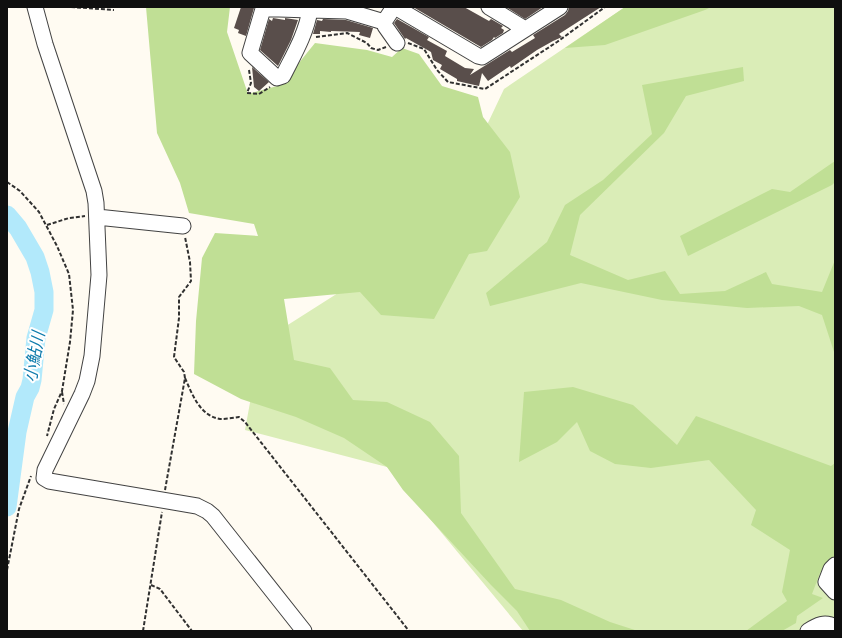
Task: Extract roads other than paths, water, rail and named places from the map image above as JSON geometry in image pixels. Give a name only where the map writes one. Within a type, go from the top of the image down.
[{"type":"street","points":[[35,7],[45,44],[94,191],[97,217],[99,275],[95,339],[90,366],[82,394],[45,470],[44,478],[49,481],[197,506],[207,511],[213,516],[304,631]]},
{"type":"street","points":[[384,22],[394,7],[482,57],[560,7]]},
{"type":"street","points":[[489,7],[525,29]]},
{"type":"street","points":[[310,8],[308,23],[302,39],[283,76],[277,78],[250,53],[263,9],[310,8],[347,11],[384,22]]},
{"type":"street","points":[[384,22],[385,26],[397,42]]},
{"type":"street","points":[[97,217],[183,226]]},
{"type":"street","points":[[835,565],[831,569],[826,582],[835,592]]},
{"type":"street","points":[[808,631],[818,625],[830,624],[835,627]]},
{"type":"waterway","name":"小鮎川","points":[[7,215],[18,228],[35,257],[44,292],[44,310],[36,338],[32,380],[25,397],[17,432],[7,507]]}]
